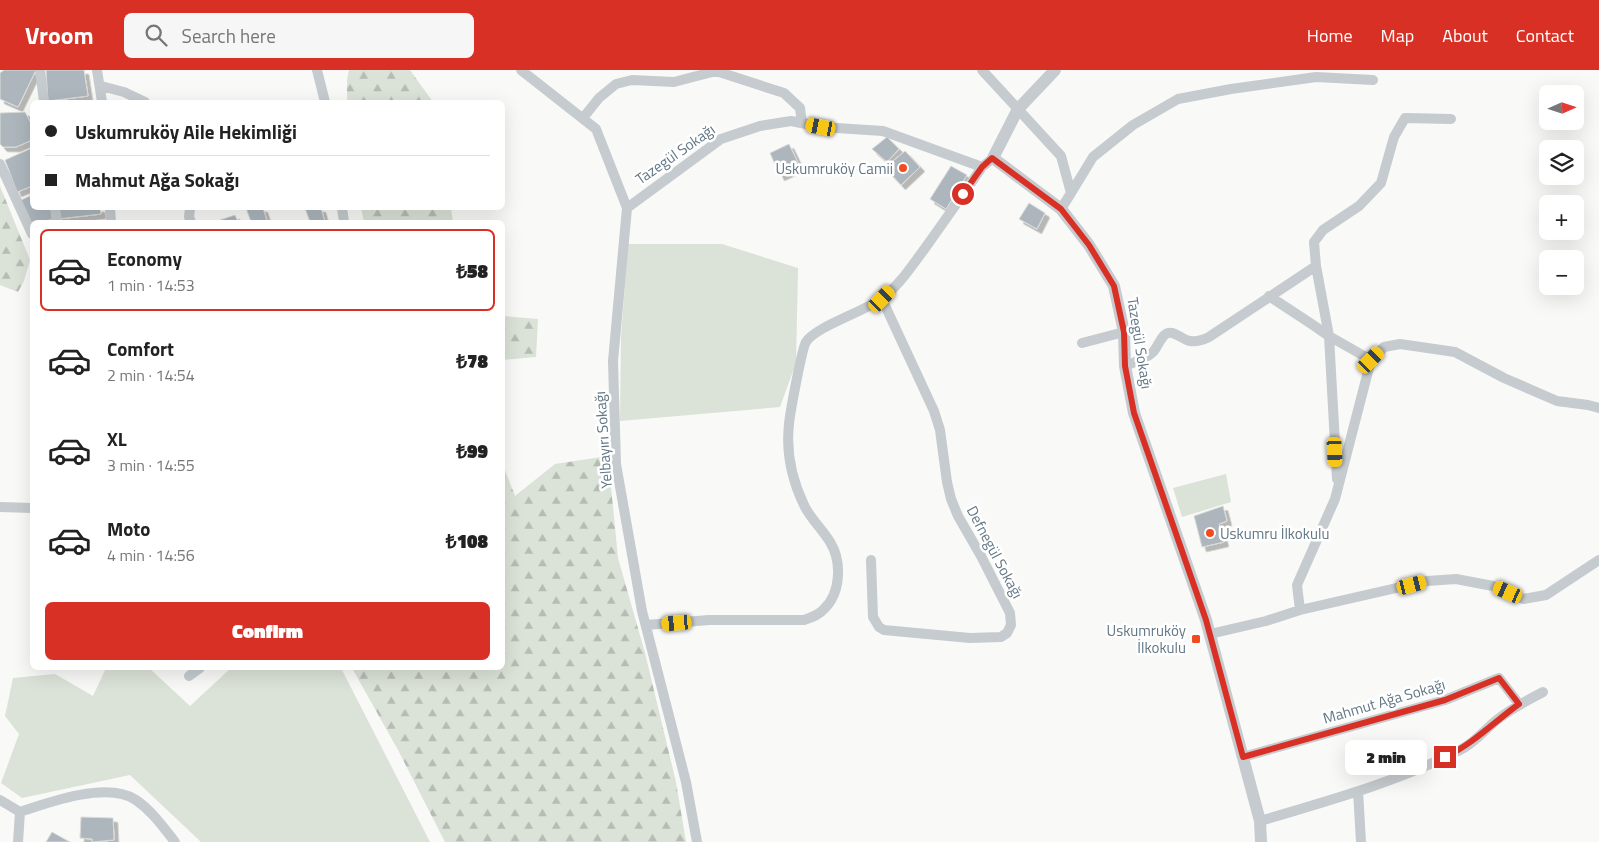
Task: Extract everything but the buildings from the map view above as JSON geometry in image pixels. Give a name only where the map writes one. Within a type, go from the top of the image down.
[{"type":"street","points":[[40,70],[44,100]]},
{"type":"street","points":[[97,70],[102,100]]},
{"type":"street","points":[[317,70],[325,100]]},
{"type":"street","name":"Yelbayırı Sokağı","points":[[521,70],[596,129],[627,208],[613,360],[616,464],[646,625],[686,782],[697,842]]},
{"type":"street","points":[[982,70],[1061,156],[1071,193]]},
{"type":"street","points":[[646,625],[709,620],[804,620],[815,616],[831,600],[836,587],[837,562],[831,543],[804,506],[798,491],[790,458],[789,422],[805,343],[815,333],[882,299],[906,274],[982,167],[992,158],[1018,109],[1055,70]]},
{"type":"street","points":[[583,118],[599,98],[616,84],[632,80],[674,82],[716,71],[784,93],[800,108],[802,123]]},
{"type":"street","points":[[1061,209],[1093,157],[1133,125],[1178,99],[1316,76],[1373,80]]},
{"type":"street","points":[[100,86],[124,92],[141,100]]},
{"type":"street","points":[[1337,490],[1329,336],[1316,266],[1314,242],[1323,230],[1359,206],[1381,183],[1394,137],[1405,118],[1451,119]]},
{"type":"street","name":"Tazegül Sokağı","points":[[627,208],[721,139],[760,126],[791,121],[821,127],[883,131],[982,167]]},
{"type":"street","name":"Tazegül Sokağı","points":[[992,158],[1061,209],[1089,245],[1114,286],[1124,332],[1125,366],[1134,413],[1210,634],[1260,821],[1260,842]]},
{"type":"street","points":[[0,164],[30,230]]},
{"type":"street","points":[[1125,366],[1144,359],[1154,351],[1164,335],[1168,333],[1190,341],[1200,341],[1209,338],[1316,266]]},
{"type":"street","points":[[1269,296],[1329,336],[1371,360]]},
{"type":"street","name":"Defnegül Sokağı","points":[[871,560],[873,617],[879,627],[884,630],[970,638],[1001,637],[1010,629],[1012,620],[1010,613],[982,556],[958,516],[951,499],[940,430],[934,410],[882,299]]},
{"type":"street","points":[[1082,343],[1124,332]]},
{"type":"street","points":[[1300,610],[1298,585],[1337,490],[1371,360],[1384,347],[1400,344],[1455,352],[1504,378],[1557,401],[1599,407]]},
{"type":"street","points":[[0,507],[30,508]]},
{"type":"street","points":[[1210,634],[1266,621],[1300,610],[1427,581],[1456,579],[1493,586],[1523,599],[1546,595],[1599,560]]},
{"type":"street","points":[[189,676],[197,670]]},
{"type":"street","name":"Mahmut Ağa Sokağı","points":[[1243,757],[1445,700],[1499,678],[1519,704]]},
{"type":"street","points":[[1260,821],[1358,791],[1411,772],[1462,749],[1519,704],[1544,692]]},
{"type":"street","points":[[1358,791],[1361,842]]},
{"type":"street","points":[[0,800],[20,812],[68,798],[118,793],[135,800],[155,817],[175,842]]},
{"type":"street","points":[[18,842],[20,812]]},
{"type":"green space","points":[[349,70],[410,70],[432,100],[347,100]]},
{"type":"green space","points":[[0,186],[30,260],[24,281],[18,292],[0,285]]},
{"type":"green space","points":[[361,210],[451,210],[453,220],[364,220]]},
{"type":"green space","points":[[628,244],[722,244],[798,268],[796,363],[780,407],[620,421],[621,337]]},
{"type":"green space","points":[[505,316],[538,319],[536,357],[505,360]]},
{"type":"green space","points":[[608,456],[618,558],[645,653],[676,782],[686,842],[445,842],[398,750],[353,670],[505,670],[505,470],[515,496],[555,464]]},
{"type":"green space","points":[[1226,474],[1231,502],[1182,517],[1173,488]]},
{"type":"green space","points":[[105,670],[151,670],[190,706],[229,670],[342,670],[430,842],[201,842],[130,775],[22,798],[1,783],[19,734],[5,716],[13,678],[55,674],[93,696]]},
{"type":"place","name":"Uskumruköy Camii","points":[[903,168]]},
{"type":"place","name":"Uskumru İlkokulu","points":[[1210,533]]},
{"type":"place","name":"Uskumruköy İlkokulu","points":[[1196,639]]},
{"type":"route","points":[[963,194],[982,167],[992,158],[1061,209],[1089,245],[1114,286],[1124,332],[1125,366],[1134,413],[1206,620],[1243,757],[1445,700],[1499,678],[1519,704],[1497,720],[1483,734],[1462,749],[1445,757]]}]
